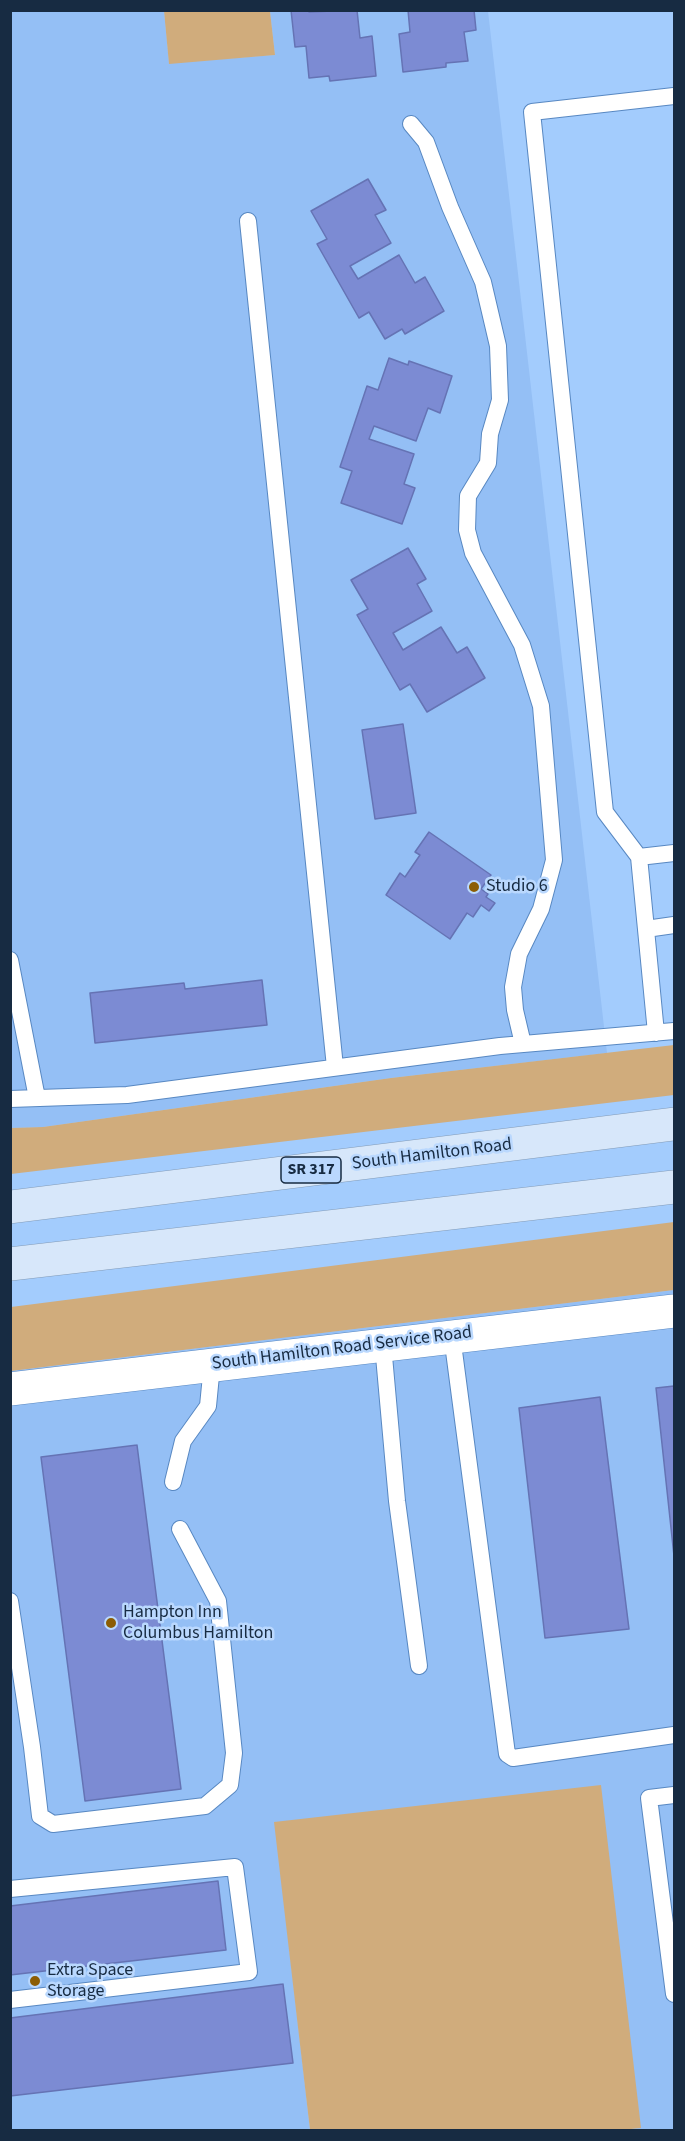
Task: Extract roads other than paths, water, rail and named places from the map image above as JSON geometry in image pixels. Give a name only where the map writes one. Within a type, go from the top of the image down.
[{"type":"main road","name":"South Hamilton Road","points":[[10,1207],[675,1124]]},
{"type":"main road","points":[[10,1264],[675,1187]]},
{"type":"street","name":"South Hamilton Road Service Road","points":[[10,1389],[675,1311]]},
{"type":"lane","points":[[656,1033],[639,857],[605,812],[532,112],[675,96]]},
{"type":"lane","points":[[411,124],[426,142],[450,207],[483,282],[498,346],[500,400],[490,434],[488,463],[468,496],[467,530],[473,553],[522,645],[541,706],[554,860],[541,909],[519,954],[513,987],[515,1010],[523,1044]]},
{"type":"lane","points":[[248,221],[335,1067]]},
{"type":"lane","points":[[639,857],[675,853]]},
{"type":"lane","points":[[646,928],[675,925]]},
{"type":"lane","points":[[10,960],[37,1098]]},
{"type":"lane","points":[[10,1099],[127,1095],[523,1044],[675,1031]]},
{"type":"lane","points":[[452,1336],[507,1754],[513,1758],[675,1735]]},
{"type":"lane","points":[[383,1345],[397,1501],[419,1666]]},
{"type":"lane","points":[[173,1482],[183,1441],[208,1406],[212,1365]]},
{"type":"lane","points":[[10,1601],[40,1816],[53,1824],[205,1806],[230,1785],[234,1752],[218,1601],[180,1529]]},
{"type":"lane","points":[[675,1795],[649,1798],[675,1994]]},
{"type":"lane","points":[[10,1889],[235,1867],[249,1972],[10,2000]]},
{"type":"place","name":"Studio 6","points":[[474,887]]},
{"type":"place","name":"Hampton Inn Columbus Hamilton","points":[[111,1623]]},
{"type":"place","name":"Extra Space Storage","points":[[35,1981]]}]
